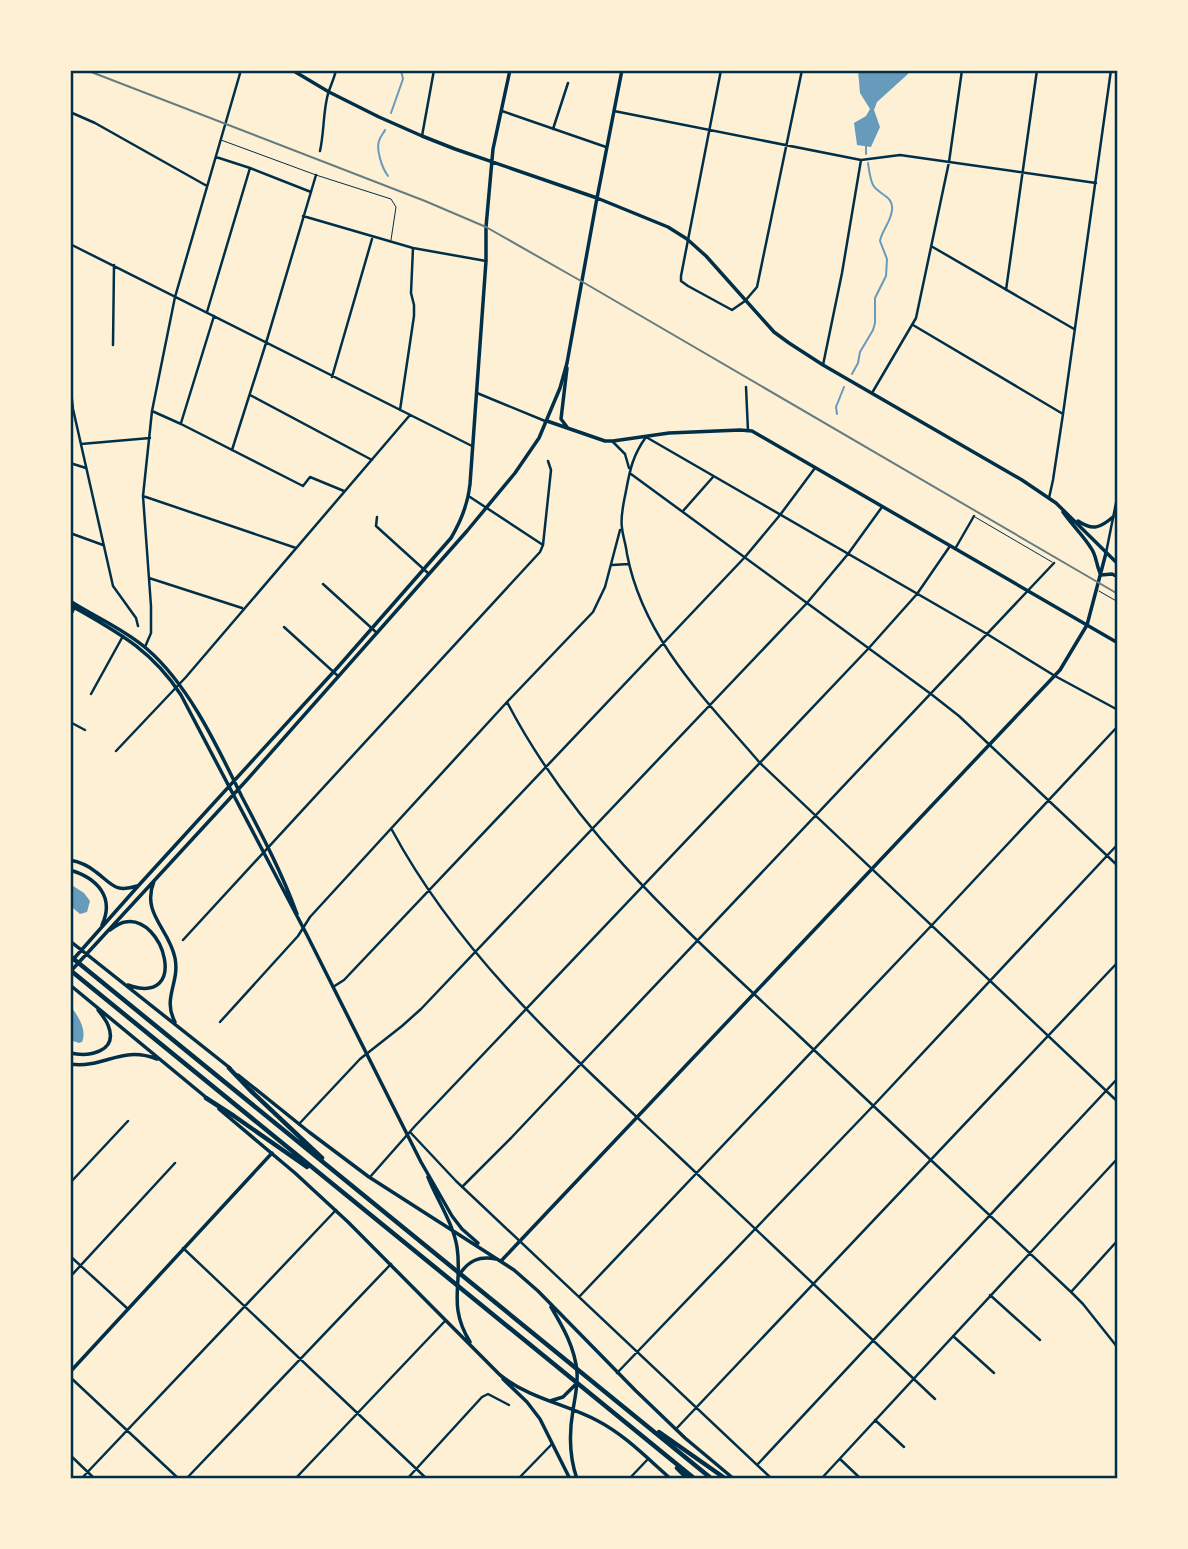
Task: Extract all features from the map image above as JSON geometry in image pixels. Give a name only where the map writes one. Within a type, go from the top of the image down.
[{"type":"highway","points":[[70,956],[712,1479]]},
{"type":"highway","points":[[70,971],[695,1479]]},
{"type":"highway","points":[[229,1068],[348,1182]]},
{"type":"highway","points":[[206,1098],[326,1178]]},
{"type":"highway","points":[[641,1420],[726,1479]]},
{"type":"highway","points":[[662,1452],[688,1479]]},
{"type":"main road","points":[[292,70],[382,119],[422,136],[597,198],[668,227],[706,256],[775,332],[823,365],[1049,498],[1118,564]]},
{"type":"main road","points":[[70,963],[372,629],[459,526],[469,496],[486,261],[485,227],[493,149],[510,70]]},
{"type":"main road","points":[[70,971],[338,677],[529,455],[547,421],[567,364],[622,70]]},
{"type":"main road","points":[[567,364],[561,419],[568,429]]},
{"type":"main road","points":[[547,421],[605,441],[669,433],[748,430],[1118,643]]},
{"type":"main road","points":[[1056,503],[1091,548],[1101,575]]},
{"type":"main road","points":[[1065,512],[1087,527],[1094,528],[1104,525],[1113,517]]},
{"type":"main road","points":[[502,1260],[1063,667],[1087,625],[1106,553]]},
{"type":"main road","points":[[1101,575],[1112,574],[1118,577]]},
{"type":"main road","points":[[73,605],[124,635],[158,660],[177,685],[234,780],[303,928],[409,1133],[452,1230],[457,1248],[458,1317],[474,1349]]},
{"type":"main road","points":[[197,718],[233,794],[300,921]]},
{"type":"main road","points":[[70,860],[89,867],[117,888],[139,885]]},
{"type":"main road","points":[[70,870],[89,878],[104,895],[107,911],[99,930]]},
{"type":"main road","points":[[156,877],[150,901],[153,914],[169,940],[174,957],[175,978],[169,1007],[176,1024]]},
{"type":"main road","points":[[104,934],[123,922],[135,923],[157,940],[163,953],[166,972],[157,985],[142,989],[123,983]]},
{"type":"main road","points":[[70,941],[299,1125],[369,1177],[502,1260],[526,1280],[676,1429],[734,1479]]},
{"type":"main road","points":[[70,985],[272,1153],[391,1264],[530,1405],[542,1423],[569,1479]]},
{"type":"main road","points":[[70,1053],[94,1054],[103,1049],[109,1041],[109,1027],[93,1003]]},
{"type":"main road","points":[[70,1064],[88,1065],[134,1054],[160,1061]]},
{"type":"main road","points":[[70,1375],[272,1153]]},
{"type":"main road","points":[[422,1162],[452,1216],[465,1232],[487,1251]]},
{"type":"main road","points":[[457,1280],[473,1260],[482,1257],[502,1260]]},
{"type":"main road","points":[[546,1300],[565,1331],[576,1363],[577,1384],[570,1447],[577,1479]]},
{"type":"main road","points":[[500,1375],[521,1390],[607,1426],[671,1479]]},
{"type":"main road","points":[[548,1401],[563,1397],[577,1384]]},
{"type":"street","points":[[144,649],[151,634],[143,496],[152,411],[175,296],[241,70]]},
{"type":"street","points":[[320,151],[329,92],[336,70]]},
{"type":"street","points":[[422,136],[434,70]]},
{"type":"street","points":[[721,70],[681,281],[732,310],[745,301],[757,287],[802,70]]},
{"type":"street","points":[[872,393],[916,318],[949,162],[962,70]]},
{"type":"street","points":[[1006,290],[1037,70]]},
{"type":"street","points":[[1049,498],[1054,480],[1111,70]]},
{"type":"street","points":[[553,129],[568,83]]},
{"type":"street","points":[[502,111],[606,147]]},
{"type":"street","points":[[614,111],[861,160],[900,155],[1096,183]]},
{"type":"street","points":[[70,112],[95,123],[207,186]]},
{"type":"street","points":[[216,157],[250,167],[311,192]]},
{"type":"street","points":[[823,365],[861,160]]},
{"type":"street","points":[[207,312],[250,167]]},
{"type":"street","points":[[232,450],[316,175]]},
{"type":"street","points":[[303,216],[412,248],[486,261]]},
{"type":"street","points":[[332,377],[373,237]]},
{"type":"street","points":[[70,244],[472,446]]},
{"type":"street","points":[[931,246],[1075,330]]},
{"type":"street","points":[[400,410],[414,316],[411,293],[412,248]]},
{"type":"street","points":[[113,345],[114,265]]},
{"type":"street","points":[[181,424],[214,316]]},
{"type":"street","points":[[913,325],[1063,414]]},
{"type":"street","points":[[70,383],[73,409],[113,586],[136,618],[138,626]]},
{"type":"street","points":[[746,387],[748,430]]},
{"type":"street","points":[[477,393],[547,421]]},
{"type":"street","points":[[250,395],[372,460]]},
{"type":"street","points":[[152,411],[303,486],[310,477],[344,491]]},
{"type":"street","points":[[116,751],[177,685],[410,415]]},
{"type":"street","points":[[220,1022],[298,936],[310,917],[593,612],[612,565],[634,457],[646,437],[1055,676],[1118,710]]},
{"type":"street","points":[[81,444],[150,438]]},
{"type":"street","points":[[613,441],[628,459],[630,474],[958,716],[1118,866]]},
{"type":"street","points":[[183,940],[540,552],[551,470],[548,461]]},
{"type":"street","points":[[70,463],[86,468]]},
{"type":"street","points":[[333,987],[346,978],[745,557],[815,468]]},
{"type":"street","points":[[683,512],[714,476]]},
{"type":"street","points":[[1106,553],[1118,493]]},
{"type":"street","points":[[143,496],[296,548]]},
{"type":"street","points":[[469,496],[542,545]]},
{"type":"street","points":[[299,1125],[359,1059],[421,1009],[807,603],[848,554],[882,507]]},
{"type":"street","points":[[369,1177],[868,649],[917,594],[974,516]]},
{"type":"street","points":[[377,517],[376,526],[429,574]]},
{"type":"street","points":[[621,527],[629,564],[644,609],[662,644],[709,705],[760,763],[1118,1102]]},
{"type":"street","points":[[70,533],[103,545]]},
{"type":"street","points":[[462,1187],[1054,563]]},
{"type":"street","points":[[612,565],[629,564]]},
{"type":"street","points":[[149,578],[244,608]]},
{"type":"street","points":[[323,584],[377,633]]},
{"type":"street","points":[[70,617],[73,605]]},
{"type":"street","points":[[284,627],[338,677]]},
{"type":"street","points":[[91,694],[124,635]]},
{"type":"street","points":[[508,702],[527,739],[546,766],[592,829],[643,887],[697,941],[1071,1292],[1118,1348]]},
{"type":"street","points":[[70,722],[85,730]]},
{"type":"street","points":[[579,1297],[1118,726]]},
{"type":"street","points":[[392,830],[428,891],[475,953],[526,1010],[935,1399]]},
{"type":"street","points":[[617,1373],[873,1106],[1118,844]]},
{"type":"street","points":[[676,1429],[1118,962]]},
{"type":"street","points":[[757,1465],[1118,1078]]},
{"type":"street","points":[[70,1183],[128,1121]]},
{"type":"street","points":[[409,1133],[462,1187],[772,1479]]},
{"type":"street","points":[[821,1479],[1118,1158]]},
{"type":"street","points":[[70,1277],[175,1163]]},
{"type":"street","points":[[81,1479],[336,1210]]},
{"type":"street","points":[[1071,1292],[1118,1240]]},
{"type":"street","points":[[183,1248],[427,1479]]},
{"type":"street","points":[[70,1256],[128,1309]]},
{"type":"street","points":[[186,1479],[391,1264]]},
{"type":"street","points":[[990,1295],[1040,1340]]},
{"type":"street","points":[[295,1479],[446,1319]]},
{"type":"street","points":[[953,1336],[995,1373]]},
{"type":"street","points":[[70,1375],[179,1479]]},
{"type":"street","points":[[407,1479],[482,1397],[488,1394],[509,1405]]},
{"type":"street","points":[[875,1420],[904,1447]]},
{"type":"street","points":[[518,1479],[553,1444]]},
{"type":"street","points":[[70,1455],[95,1479]]},
{"type":"street","points":[[629,1479],[648,1459]]},
{"type":"street","points":[[840,1459],[861,1479]]},
{"type":"lane","points":[[221,140],[391,199],[396,213],[390,242]]},
{"type":"lane","points":[[974,516],[1054,563]]},
{"type":"lane","points":[[1097,590],[1118,602]]},
{"type":"water","points":[[858,70],[909,70],[908,74],[877,102],[874,110],[880,127],[871,147],[857,145],[854,123],[866,116],[870,109],[860,93]]},
{"type":"water","points":[[70,884],[84,893],[90,901],[87,912],[80,914],[73,908],[70,909]]},
{"type":"water","points":[[71,1007],[83,1028],[82,1042],[79,1043],[70,1040]]},
{"type":"waterway","points":[[391,113],[403,79],[401,70]]},
{"type":"waterway","points":[[385,130],[379,140],[378,149],[388,176]]},
{"type":"waterway","points":[[866,145],[866,154]]},
{"type":"waterway","points":[[852,374],[875,323],[875,298],[886,276],[887,259],[880,241],[892,210],[891,202],[873,185],[868,163]]},
{"type":"waterway","points":[[837,414],[836,407],[844,387]]},
{"type":"railway","points":[[86,70],[486,227],[1118,594]]}]
